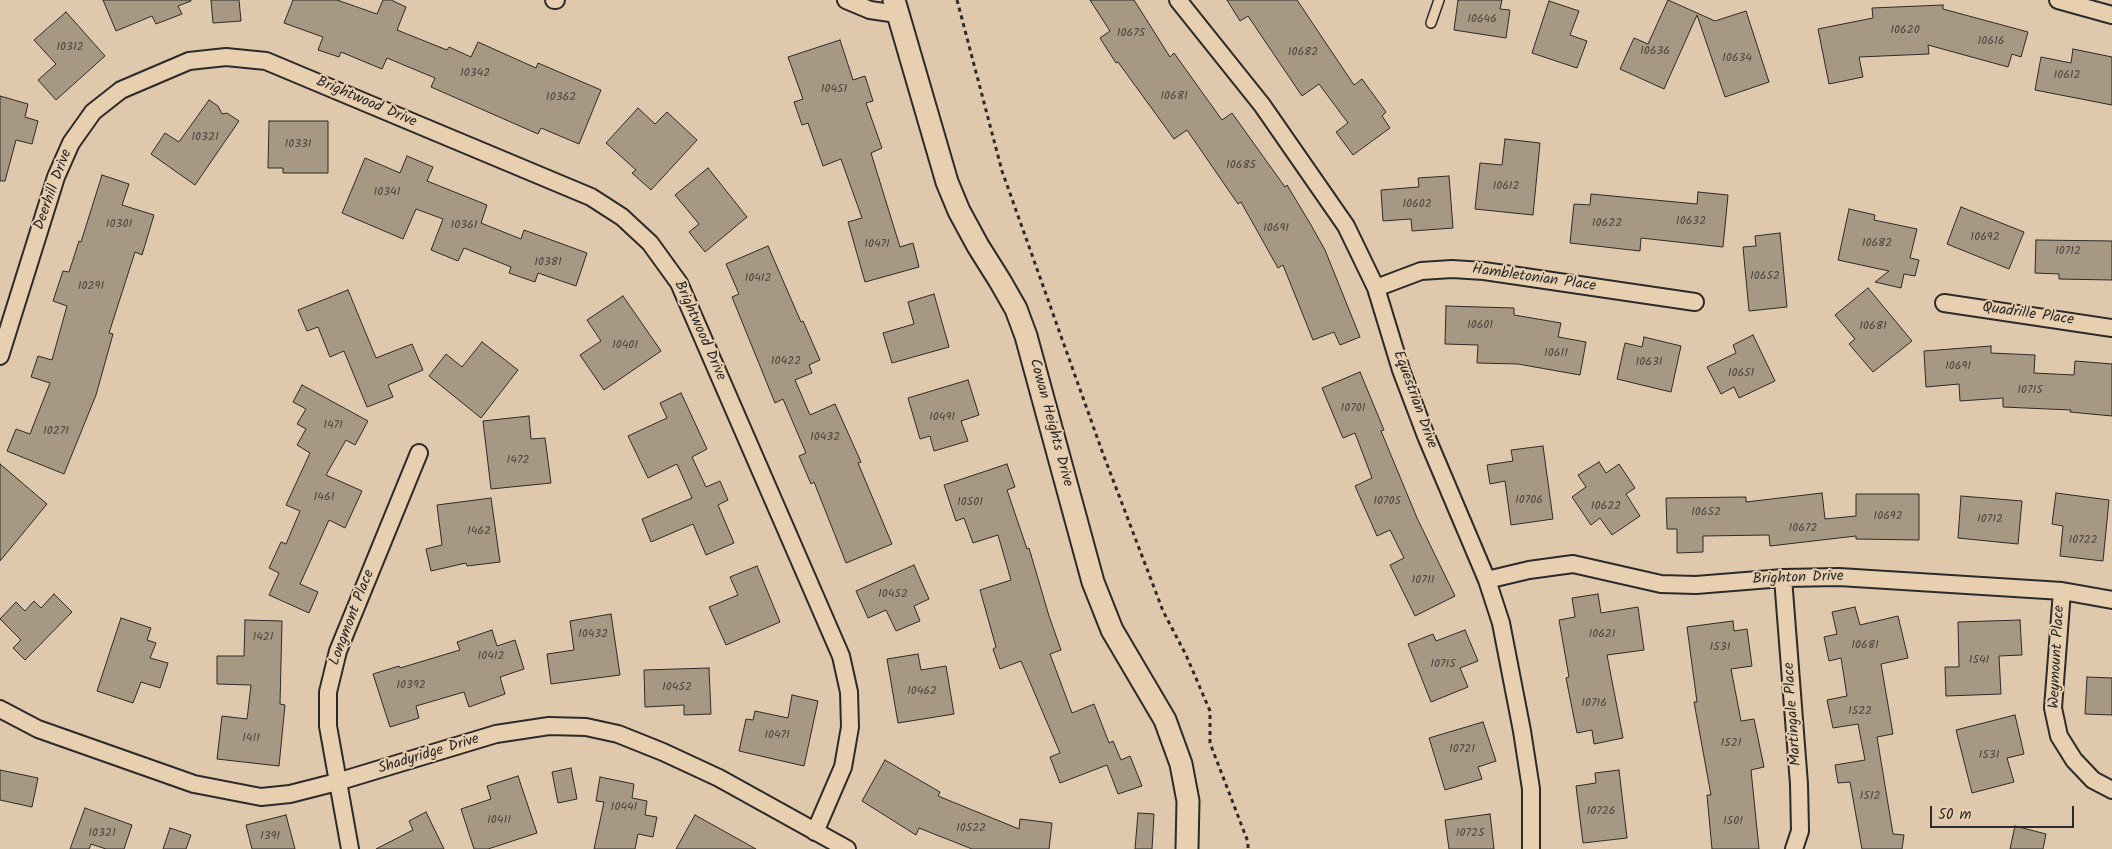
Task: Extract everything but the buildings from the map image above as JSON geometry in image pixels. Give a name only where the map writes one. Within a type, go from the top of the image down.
[{"type":"street","points":[[846,0],[870,10],[896,7]]},
{"type":"street","name":"Equestrian Drive","points":[[1178,0],[1262,106],[1346,226],[1376,288],[1401,370],[1426,436],[1487,580],[1501,623],[1531,789],[1531,849]]},
{"type":"street","points":[[2058,0],[2112,15]]},
{"type":"street","name":"Cowan Heights Drive","points":[[896,7],[958,211],[1016,309],[1026,336],[1093,582],[1112,630],[1165,720],[1181,764],[1188,801],[1187,849]]},
{"type":"street","name":"Deerhill Drive","points":[[0,356],[56,177],[71,143],[93,112],[121,90],[189,61],[226,57]]},
{"type":"street","name":"Brightwood Drive","points":[[226,57],[266,61],[591,197],[622,217],[650,243],[678,283],[841,656],[849,692],[850,727],[843,767],[815,832]]},
{"type":"street","name":"Hambletonian Place","points":[[1376,288],[1421,271],[1452,269],[1484,271],[1695,302]]},
{"type":"street","name":"Quadrille Place","points":[[1944,303],[2112,328]]},
{"type":"street","name":"Longmont Place","points":[[350,849],[328,726],[328,692],[338,651],[419,453]]},
{"type":"street","name":"Brighton Drive","points":[[1487,580],[1529,570],[1573,564],[1661,584],[1696,585],[1783,578],[1839,577],[2062,591],[2112,600]]},
{"type":"street","name":"Martingale Place","points":[[1783,578],[1799,784],[1800,831],[1794,849]]},
{"type":"street","name":"Weymount Place","points":[[2062,591],[2053,708],[2058,736],[2074,760],[2093,780],[2112,790]]},
{"type":"street","name":"Shadyridge Drive","points":[[0,709],[38,729],[194,784],[261,796],[290,794],[337,782],[496,734],[549,726],[586,727],[618,734],[719,778],[847,849]]},
{"type":"lane","points":[[1431,23],[1439,0]]},
{"type":"path","points":[[957,0],[1002,170],[1102,451],[1163,610],[1186,654],[1210,710],[1210,743],[1248,842],[1248,849]]}]
